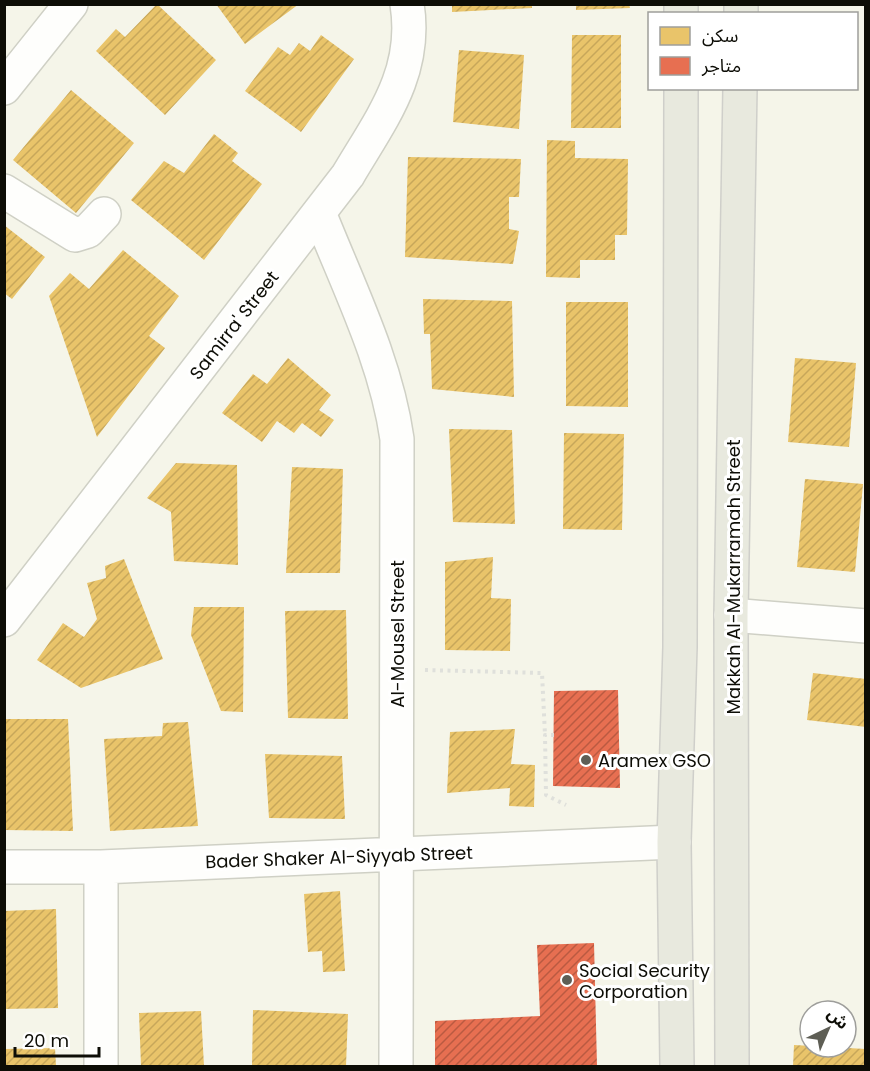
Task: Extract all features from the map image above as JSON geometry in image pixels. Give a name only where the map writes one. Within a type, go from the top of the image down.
[{"type":"main road","points":[[677,1066],[674,842],[680,647],[681,90]]},
{"type":"main road","name":"Makkah Al-Mukarramah Street","points":[[732,1066],[731,615],[740,90]]},
{"type":"street","points":[[4,88],[71,4]]},
{"type":"street","name":"Samirra' Street","points":[[4,620],[348,176],[406,69],[409,51],[407,4]]},
{"type":"street","points":[[4,191],[75,235],[88,231],[104,214]]},
{"type":"street","name":"Al-Mousel Street","points":[[320,215],[381,369],[392,406],[397,438],[396,1066]]},
{"type":"street","points":[[731,615],[866,626]]},
{"type":"street","name":"Bader Shaker Al-Siyyab Street","points":[[4,867],[101,867],[674,842]]},
{"type":"street","points":[[101,867],[101,1066]]},
{"type":"path","points":[[397,670],[542,673],[546,795],[566,805]]},
{"type":"path","points":[[545,735],[554,735]]},
{"type":"building: سكن","points":[[157,4],[216,60],[165,115],[96,51],[116,29],[125,37]]},
{"type":"building: سكن","points":[[216,4],[299,4],[245,44]]},
{"type":"building: سكن","points":[[452,4],[532,4],[532,8],[452,12]]},
{"type":"building: سكن","points":[[576,4],[629,4],[630,8],[576,10]]},
{"type":"building: سكن","points":[[321,35],[354,59],[301,132],[245,91],[278,47],[290,55],[299,43],[310,51]]},
{"type":"building: سكن","points":[[572,35],[621,35],[621,128],[571,128]]},
{"type":"building: سكن","points":[[459,50],[524,55],[519,129],[453,122]]},
{"type":"building: سكن","points":[[71,90],[134,143],[76,213],[13,160]]},
{"type":"building: سكن","points":[[214,134],[238,153],[232,161],[262,184],[204,260],[131,200],[164,161],[184,173]]},
{"type":"building: سكن","points":[[547,140],[575,141],[575,158],[628,159],[627,235],[615,235],[615,260],[580,260],[580,278],[546,277]]},
{"type":"building: سكن","points":[[408,157],[521,159],[519,197],[509,197],[509,229],[519,231],[513,264],[405,257]]},
{"type":"building: سكن","points":[[4,225],[45,257],[12,299],[4,293]]},
{"type":"building: سكن","points":[[123,250],[179,296],[149,336],[165,348],[97,437],[49,296],[70,273],[89,289]]},
{"type":"building: سكن","points":[[423,299],[512,301],[514,397],[432,389],[430,334],[424,334]]},
{"type":"building: سكن","points":[[566,302],[628,302],[628,407],[566,406]]},
{"type":"building: سكن","points":[[288,358],[331,395],[319,410],[334,420],[321,437],[302,423],[294,433],[277,421],[262,442],[222,413],[253,374],[267,384]]},
{"type":"building: سكن","points":[[795,358],[856,363],[849,447],[788,442]]},
{"type":"building: سكن","points":[[449,429],[512,430],[515,524],[453,522]]},
{"type":"building: سكن","points":[[564,433],[624,434],[622,530],[563,529]]},
{"type":"building: سكن","points":[[176,463],[237,465],[238,565],[174,561],[171,512],[147,498]]},
{"type":"building: سكن","points":[[292,467],[343,469],[340,573],[286,573]]},
{"type":"building: سكن","points":[[805,479],[863,484],[855,572],[797,567]]},
{"type":"building: سكن","points":[[493,557],[491,598],[511,599],[510,651],[445,650],[445,562]]},
{"type":"building: سكن","points":[[124,559],[163,659],[81,688],[37,660],[63,623],[84,637],[97,619],[87,583],[106,578],[105,566]]},
{"type":"building: سكن","points":[[194,607],[244,607],[243,712],[221,711],[191,635]]},
{"type":"building: سكن","points":[[346,610],[348,719],[288,718],[285,611]]},
{"type":"building: سكن","points":[[813,673],[866,679],[866,727],[807,720]]},
{"type":"building: سكن","points":[[4,719],[68,719],[73,831],[4,830]]},
{"type":"building: سكن","points":[[188,722],[198,826],[110,831],[104,739],[162,736],[163,723]]},
{"type":"building: سكن","points":[[515,729],[511,764],[535,765],[534,807],[509,806],[510,788],[447,793],[450,732]]},
{"type":"building: سكن","points":[[265,754],[342,756],[345,819],[269,818]]},
{"type":"building: سكن","points":[[340,891],[345,971],[323,972],[322,951],[308,952],[304,894]]},
{"type":"building: سكن","points":[[56,909],[58,1008],[4,1009],[4,911]]},
{"type":"building: سكن","points":[[253,1010],[348,1014],[346,1066],[252,1066]]},
{"type":"building: سكن","points":[[201,1011],[204,1066],[141,1066],[139,1013]]},
{"type":"building: سكن","points":[[794,1045],[798,1045],[798,1059],[858,1059],[858,1049],[866,1049],[866,1066],[793,1066]]},
{"type":"building: سكن","points":[[55,1048],[56,1066],[4,1066],[4,1049]]},
{"type":"building: متاجر","name":"Aramex GSO","points":[[618,690],[620,788],[553,786],[554,691]]},
{"type":"building: متاجر","name":"Social Security Corporation","points":[[594,943],[597,1066],[435,1066],[435,1021],[540,1016],[537,945]]},
{"type":"place","name":"Aramex GSO","points":[[586,760]]},
{"type":"place","name":"Social Security Corporation","points":[[567,980]]}]
